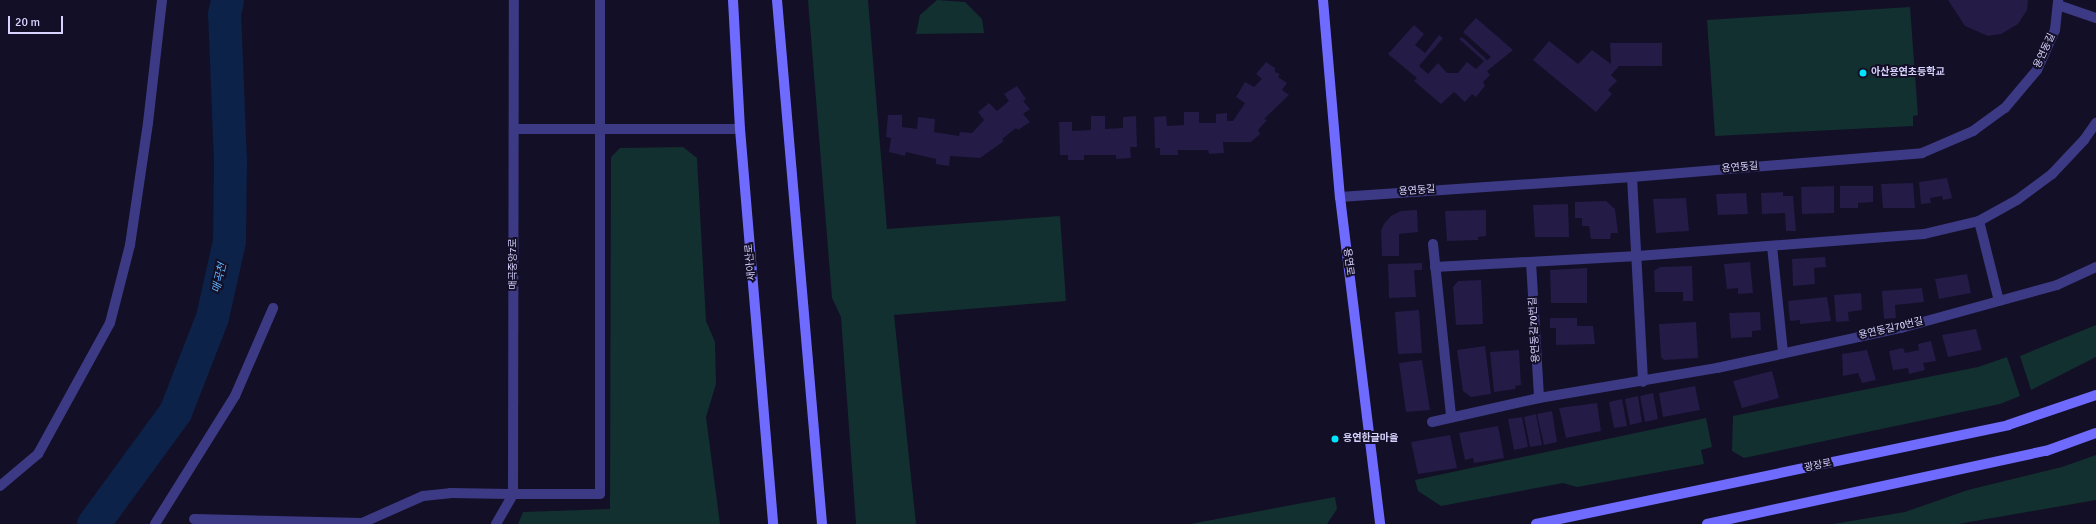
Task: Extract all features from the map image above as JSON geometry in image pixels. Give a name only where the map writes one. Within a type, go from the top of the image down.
[{"type":"main road","name":"새아산로","points":[[733,0],[740,129],[773,524]]},
{"type":"main road","points":[[777,0],[822,524]]},
{"type":"main road","name":"용연로","points":[[1323,0],[1340,197],[1380,524]]},
{"type":"main road","name":"광장로","points":[[1536,524],[2008,425],[2096,396]]},
{"type":"main road","points":[[1707,524],[2046,451],[2096,434]]},
{"type":"street","points":[[0,486],[38,454],[67,405],[110,323],[130,246],[148,123],[162,0]]},
{"type":"street","name":"매곡중앙7로","points":[[496,524],[513,494],[514,0]]},
{"type":"street","points":[[194,519],[362,523],[423,496],[450,493],[600,494],[600,0]]},
{"type":"street","points":[[2058,2],[2096,18]]},
{"type":"street","name":"용연동길","points":[[1340,197],[1632,177],[1922,153],[1972,131],[2005,108],[2037,70],[2056,30],[2058,2]]},
{"type":"street","points":[[1435,267],[1638,256],[1924,234],[1979,221],[2017,200],[2052,174],[2084,140],[2096,123]]},
{"type":"street","points":[[514,129],[740,129]]},
{"type":"street","points":[[1632,177],[1638,256],[1643,382]]},
{"type":"street","points":[[1979,221],[1999,301]]},
{"type":"street","points":[[1433,244],[1451,416]]},
{"type":"street","points":[[1772,246],[1783,353]]},
{"type":"street","name":"용연동길70번길","points":[[1531,262],[1539,398]]},
{"type":"street","name":"용연동길70번길","points":[[1432,422],[1451,416],[1539,398],[1643,382],[1901,328],[2057,285],[2096,267]]},
{"type":"street","points":[[156,524],[235,396],[273,308]]},
{"type":"green space","points":[[808,0],[868,0],[887,229],[1060,216],[1066,301],[894,315],[916,524],[856,524],[841,317],[832,298]]},
{"type":"green space","points":[[937,0],[965,2],[982,19],[984,33],[916,34],[920,15]]},
{"type":"green space","points":[[1910,7],[1918,115],[1913,116],[1913,126],[1715,136],[1707,20]]},
{"type":"green space","points":[[683,147],[697,158],[706,321],[715,342],[716,384],[706,417],[720,524],[518,524],[523,512],[610,509],[611,157],[620,148]]},
{"type":"green space","points":[[2096,325],[2096,357],[2031,390],[2020,356]]},
{"type":"green space","points":[[2007,357],[2020,396],[2000,404],[1744,458],[1732,451],[1733,416],[1978,367]]},
{"type":"green space","points":[[1706,418],[1712,447],[1701,450],[1704,464],[1577,487],[1563,483],[1441,506],[1418,491],[1415,480]]},
{"type":"green space","points":[[2096,455],[2096,500],[1958,524],[1833,524],[1905,512],[1968,490],[2062,467]]},
{"type":"green space","points":[[1335,497],[1337,509],[1327,524],[1190,524]]},
{"type":"building","points":[[1948,0],[2028,0],[2027,10],[2018,24],[2001,34],[1988,36],[1965,26]]},
{"type":"building","points":[[1476,18],[1513,50],[1487,71],[1490,75],[1483,82],[1485,86],[1476,97],[1472,94],[1465,102],[1454,92],[1441,104],[1414,81],[1417,78],[1388,54],[1414,25],[1424,34],[1415,45],[1425,53],[1439,35],[1443,38],[1419,66],[1428,74],[1438,63],[1447,73],[1458,73],[1467,62],[1476,69],[1484,61],[1459,39],[1462,37],[1487,60],[1491,57],[1463,32]]},
{"type":"building","points":[[1549,41],[1578,64],[1592,50],[1611,64],[1610,43],[1662,43],[1662,66],[1619,66],[1611,75],[1617,81],[1608,90],[1612,94],[1596,112],[1533,60]]},
{"type":"building","points":[[1266,62],[1275,68],[1275,72],[1280,74],[1278,77],[1287,83],[1282,90],[1289,95],[1264,119],[1267,120],[1258,130],[1260,134],[1251,142],[1223,142],[1224,153],[1209,154],[1208,150],[1178,150],[1178,155],[1160,155],[1160,148],[1155,148],[1154,117],[1166,116],[1167,126],[1184,125],[1184,112],[1199,112],[1199,123],[1216,123],[1216,114],[1227,113],[1227,121],[1233,121],[1245,103],[1236,97],[1245,82],[1254,87],[1262,79],[1256,74]]},
{"type":"building","points":[[1017,86],[1026,99],[1023,101],[1030,109],[1023,114],[1030,122],[1018,130],[1016,128],[1002,139],[1004,141],[980,158],[950,156],[949,166],[936,164],[936,159],[906,152],[905,156],[889,152],[891,138],[886,137],[888,115],[902,115],[902,127],[917,129],[918,117],[935,119],[934,132],[959,136],[960,132],[972,133],[984,120],[978,112],[989,103],[997,111],[1009,101],[1004,94]]},
{"type":"building","points":[[1091,116],[1105,116],[1105,129],[1123,128],[1123,117],[1136,116],[1137,147],[1130,147],[1131,158],[1116,159],[1116,155],[1084,155],[1084,160],[1068,160],[1068,155],[1060,155],[1059,122],[1072,122],[1072,131],[1091,130]]},
{"type":"building","points":[[1947,178],[1952,198],[1943,200],[1942,196],[1930,198],[1931,203],[1921,204],[1919,182]]},
{"type":"building","points":[[1913,183],[1915,208],[1883,208],[1881,184]]},
{"type":"building","points":[[1834,186],[1834,213],[1802,214],[1801,187]]},
{"type":"building","points":[[1840,186],[1873,186],[1873,202],[1858,203],[1858,208],[1840,208]]},
{"type":"building","points":[[1783,192],[1783,196],[1793,196],[1796,231],[1786,231],[1785,213],[1762,214],[1761,193]]},
{"type":"building","points":[[1746,193],[1748,214],[1718,215],[1716,194]]},
{"type":"building","points":[[1686,198],[1689,231],[1656,233],[1653,199]]},
{"type":"building","points":[[1606,201],[1615,209],[1618,233],[1611,233],[1610,239],[1591,239],[1589,226],[1582,226],[1582,218],[1575,218],[1575,202]]},
{"type":"building","points":[[1568,204],[1569,237],[1535,237],[1533,205]]},
{"type":"building","points":[[1417,210],[1418,232],[1399,234],[1399,256],[1382,256],[1381,231],[1384,224],[1391,216],[1401,211]]},
{"type":"building","points":[[1486,210],[1486,236],[1478,237],[1478,240],[1447,241],[1445,211]]},
{"type":"building","points":[[1825,257],[1826,267],[1814,268],[1815,284],[1793,286],[1792,259]]},
{"type":"building","points":[[1750,262],[1753,293],[1738,294],[1738,288],[1727,289],[1724,264]]},
{"type":"building","points":[[1422,263],[1422,270],[1414,270],[1416,297],[1389,298],[1388,264]]},
{"type":"building","points":[[1692,266],[1693,301],[1683,301],[1683,292],[1655,292],[1654,271],[1660,267]]},
{"type":"building","points":[[1587,268],[1587,303],[1551,303],[1550,270]]},
{"type":"building","points":[[1967,274],[1971,293],[1939,299],[1935,279]]},
{"type":"building","points":[[1481,280],[1483,324],[1456,325],[1453,287],[1458,281]]},
{"type":"building","points":[[1922,288],[1924,302],[1895,305],[1896,318],[1884,319],[1882,291]]},
{"type":"building","points":[[1861,293],[1862,310],[1848,312],[1849,321],[1836,322],[1834,295]]},
{"type":"building","points":[[1827,297],[1831,321],[1800,324],[1800,320],[1790,321],[1788,301]]},
{"type":"building","points":[[1419,310],[1422,353],[1398,354],[1395,312]]},
{"type":"building","points":[[1760,312],[1761,330],[1752,331],[1752,337],[1731,338],[1729,313]]},
{"type":"building","points":[[1550,318],[1577,318],[1577,326],[1593,326],[1595,344],[1556,345],[1556,328],[1550,328]]},
{"type":"building","points":[[1696,322],[1698,358],[1664,360],[1661,357],[1659,324]]},
{"type":"building","points":[[1976,329],[1982,350],[1948,357],[1942,335]]},
{"type":"building","points":[[1931,341],[1936,361],[1923,363],[1925,370],[1909,374],[1908,368],[1893,370],[1889,351],[1903,348],[1905,353],[1919,350],[1918,344]]},
{"type":"building","points":[[1485,346],[1491,394],[1471,397],[1463,391],[1457,350]]},
{"type":"building","points":[[1519,350],[1521,385],[1515,386],[1516,389],[1494,392],[1490,352]]},
{"type":"building","points":[[1867,350],[1876,380],[1862,383],[1858,373],[1843,376],[1842,354]]},
{"type":"building","points":[[1422,360],[1430,410],[1406,412],[1399,363]]},
{"type":"building","points":[[1772,371],[1779,398],[1742,408],[1733,381]]},
{"type":"building","points":[[1695,386],[1700,410],[1663,417],[1659,393]]},
{"type":"building","points":[[1653,393],[1658,419],[1645,422],[1640,396]]},
{"type":"building","points":[[1638,396],[1642,422],[1630,425],[1625,399]]},
{"type":"building","points":[[1622,399],[1627,426],[1614,428],[1609,402]]},
{"type":"building","points":[[1597,403],[1601,431],[1566,438],[1559,408]]},
{"type":"building","points":[[1552,411],[1557,442],[1544,445],[1537,414]]},
{"type":"building","points":[[1536,414],[1542,445],[1530,447],[1524,417]]},
{"type":"building","points":[[1522,417],[1528,447],[1514,450],[1508,419]]},
{"type":"building","points":[[1498,426],[1504,458],[1474,463],[1473,458],[1465,460],[1459,433]]},
{"type":"building","points":[[1450,435],[1457,468],[1418,474],[1411,442]]},
{"type":"waterway","name":"매곡천","points":[[93,524],[175,412],[212,317],[229,241],[230,161],[224,14],[227,0]]},
{"type":"place","name":"아산용연초등학교","points":[[1863,73]]},
{"type":"place","name":"용연한글마을","points":[[1335,439]]}]
